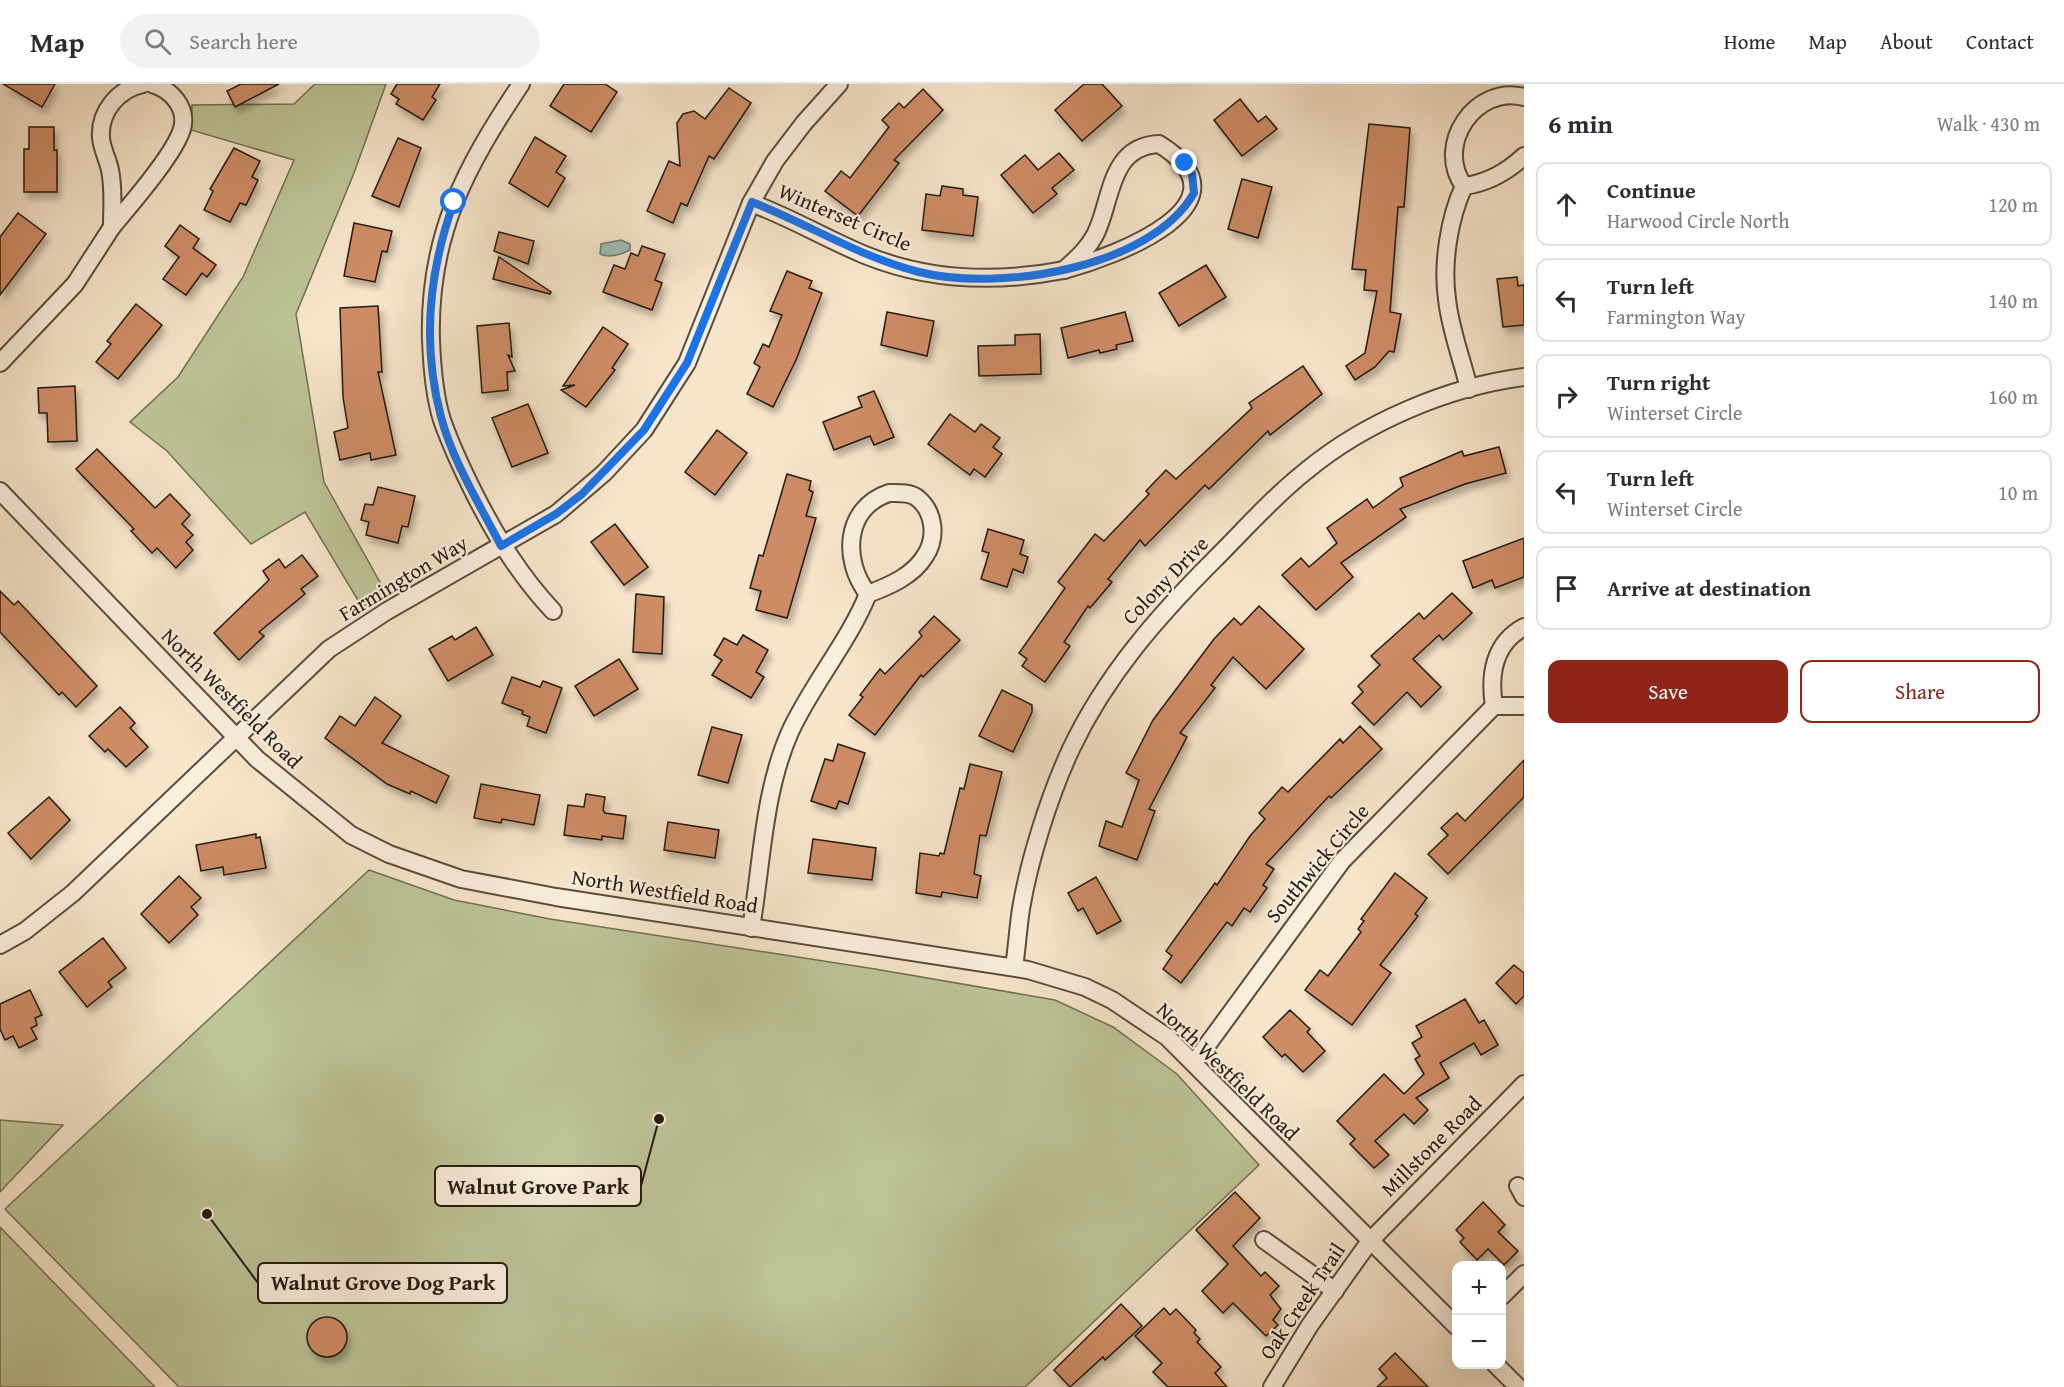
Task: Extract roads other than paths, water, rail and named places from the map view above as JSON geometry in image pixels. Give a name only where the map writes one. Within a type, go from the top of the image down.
[{"type":"street","points":[[112,227],[112,185],[101,139],[102,124],[115,99],[128,87],[143,84]]},
{"type":"street","points":[[0,363],[75,284],[112,227],[158,170],[181,131],[184,120],[180,106],[162,87],[152,84]]},
{"type":"street","points":[[521,84],[490,129],[454,202],[434,268],[430,308],[432,365],[441,418],[460,464],[501,546],[552,611]]},
{"type":"street","name":"Farmington Way","points":[[0,945],[48,915],[73,893],[329,649],[387,611],[556,514],[582,494],[644,430],[687,363],[752,202],[789,141],[839,84]]},
{"type":"street","points":[[1464,186],[1459,179],[1455,158],[1454,133],[1466,105],[1484,88],[1497,85],[1513,86],[1524,96]]},
{"type":"street","name":"Winterset Circle","points":[[752,202],[866,255],[921,273],[993,280],[1064,270],[1119,252],[1176,216],[1194,193],[1192,174],[1185,163],[1159,144],[1149,145],[1134,154],[1111,182],[1102,218],[1088,247],[1064,270]]},
{"type":"street","points":[[1464,186],[1483,184],[1513,167],[1524,156]]},
{"type":"street","points":[[1464,186],[1454,212],[1445,282],[1447,301],[1469,388]]},
{"type":"street","name":"Colony Drive","points":[[1014,967],[1021,909],[1056,789],[1071,748],[1111,678],[1160,614],[1306,470],[1347,442],[1391,419],[1469,388],[1524,377]]},
{"type":"street","name":"North Westfield Road","points":[[0,491],[237,739],[316,810],[351,836],[426,868],[461,879],[556,897],[1014,967],[1085,987],[1112,1000],[1167,1037],[1452,1322]]},
{"type":"street","points":[[751,928],[777,766],[810,692],[858,618],[868,594],[889,586],[925,556],[933,538],[933,525],[928,511],[916,497],[905,493],[879,496],[860,513],[853,525],[851,557],[858,581],[868,594]]},
{"type":"street","points":[[1524,627],[1512,634],[1502,645],[1494,664],[1491,689],[1494,706],[1524,706]]},
{"type":"street","name":"Southwick Circle","points":[[1194,1063],[1342,861],[1494,706]]},
{"type":"street","name":"Millstone Road","points":[[1370,1241],[1524,1084]]},
{"type":"street","points":[[1264,1240],[1335,1291]]},
{"type":"street","name":"Oak Creek Trail","points":[[1272,1387],[1370,1241]]},
{"type":"street","points":[[1506,1292],[1524,1274]]},
{"type":"street","points":[[1499,1369],[1518,1387]]},
{"type":"water","points":[[621,240],[630,244],[630,250],[612,256],[600,254],[601,244]]},
{"type":"place","name":"Walnut Grove Park","points":[[659,1119]]},
{"type":"place","name":"Walnut Grove Dog Park","points":[[207,1214]]}]
